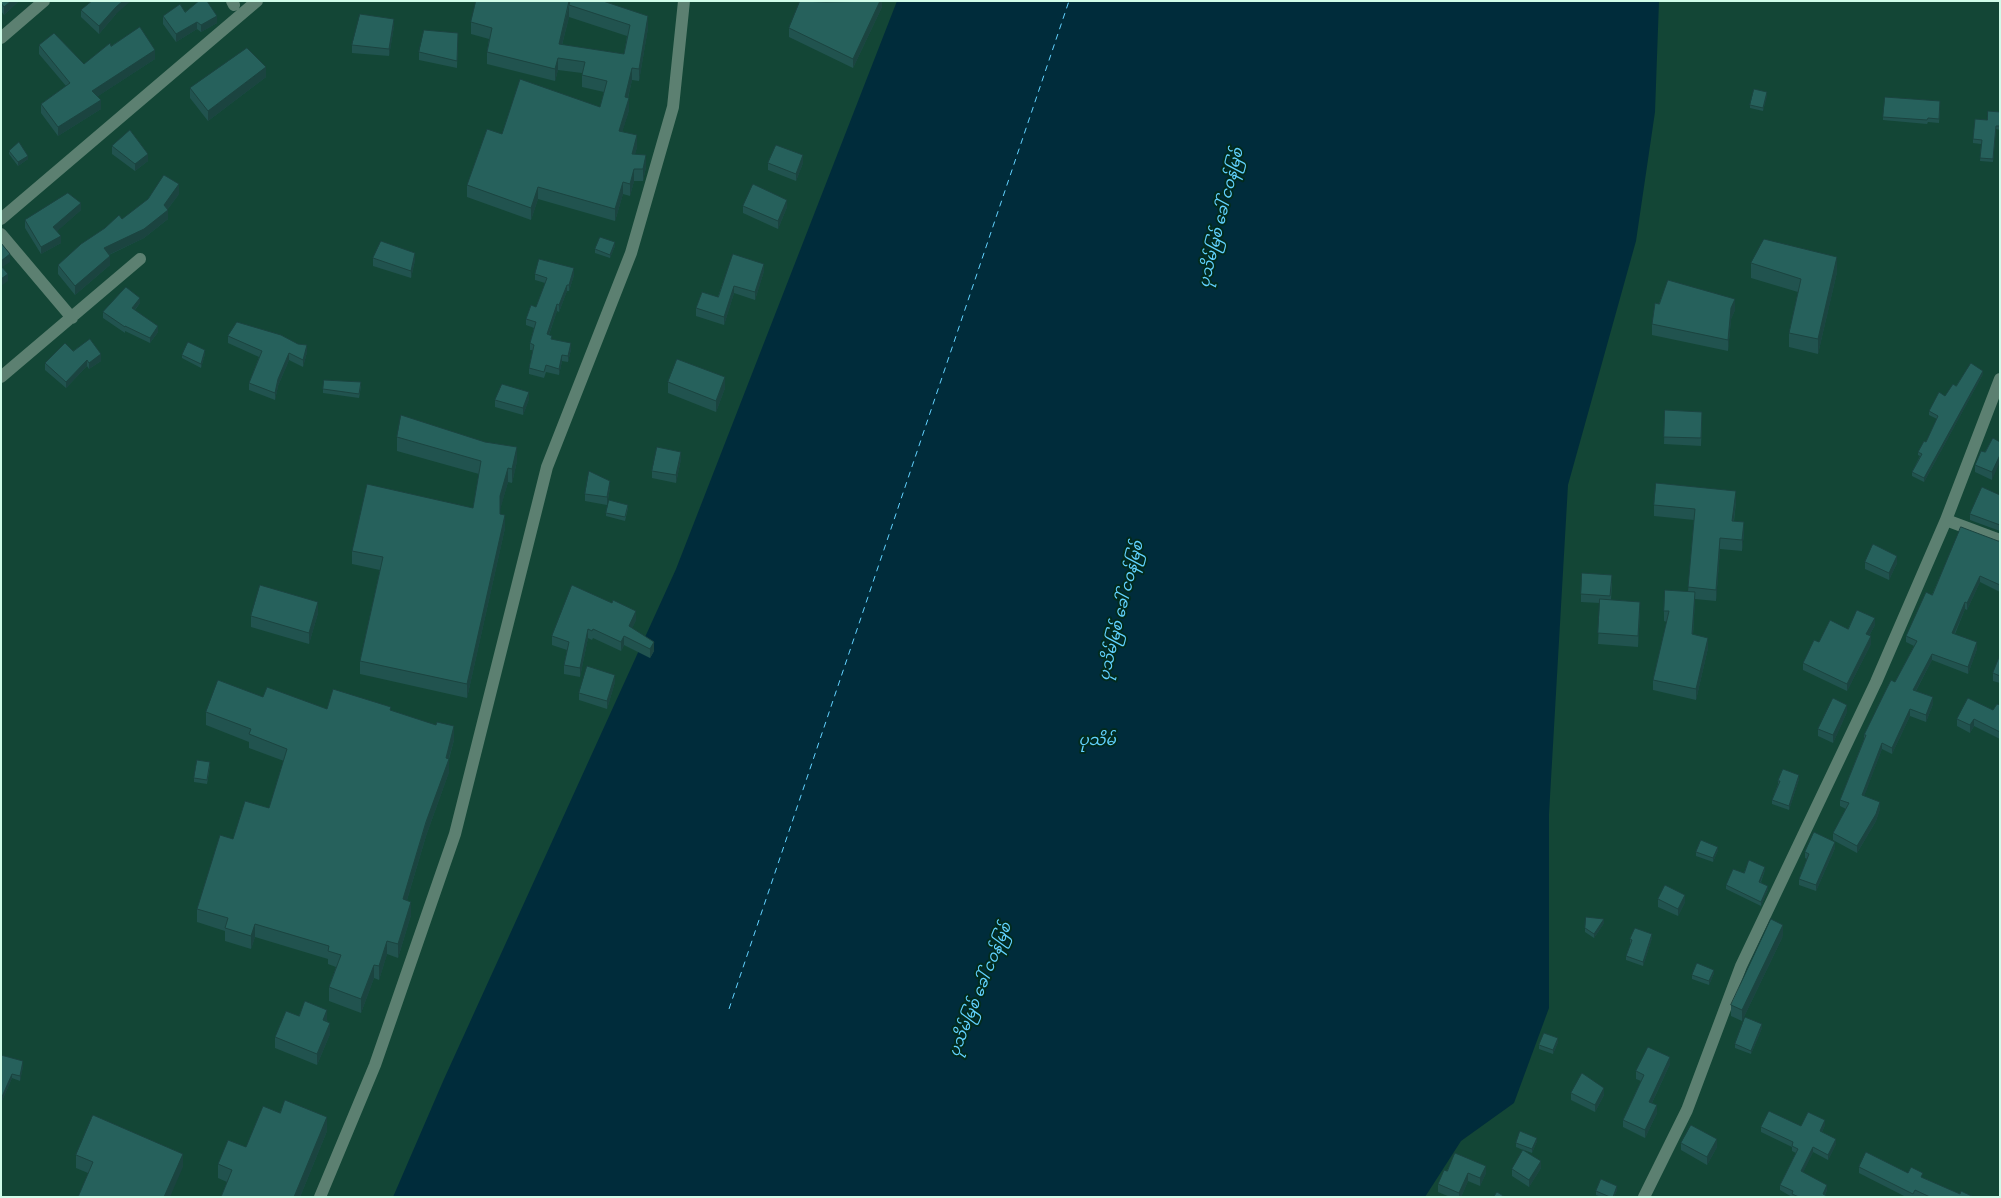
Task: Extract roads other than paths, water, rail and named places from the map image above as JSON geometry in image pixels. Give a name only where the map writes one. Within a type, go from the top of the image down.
[{"type":"street","points":[[1,38],[44,1]]},
{"type":"street","points":[[1,220],[257,1]]},
{"type":"street","points":[[320,1197],[375,1065],[455,834],[547,468],[631,254],[673,107],[684,1]]},
{"type":"street","points":[[1,234],[72,318]]},
{"type":"street","points":[[1,377],[140,259]]},
{"type":"street","points":[[1644,1197],[1686,1110],[1741,966],[1872,691],[1946,520],[2000,379]]},
{"type":"street","points":[[1946,520],[2000,540]]},
{"type":"water","name":"ပုသိမ်","points":[[897,1],[1659,1],[1655,112],[1636,241],[1568,485],[1549,814],[1549,1008],[1514,1103],[1461,1141],[1425,1197],[393,1197],[444,1079],[676,569]]},
{"type":"water label","name":"ပုသိမ်မြစ် ခေါ် ငဝန်မြစ်","points":[[1222,218]]},
{"type":"water label","name":"ပုသိမ်မြစ် ခေါ် ငဝန်မြစ်","points":[[1122,611]]},
{"type":"water label","name":"ပုသိမ်မြစ် ခေါ် ငဝန်မြစ်","points":[[981,990]]}]
